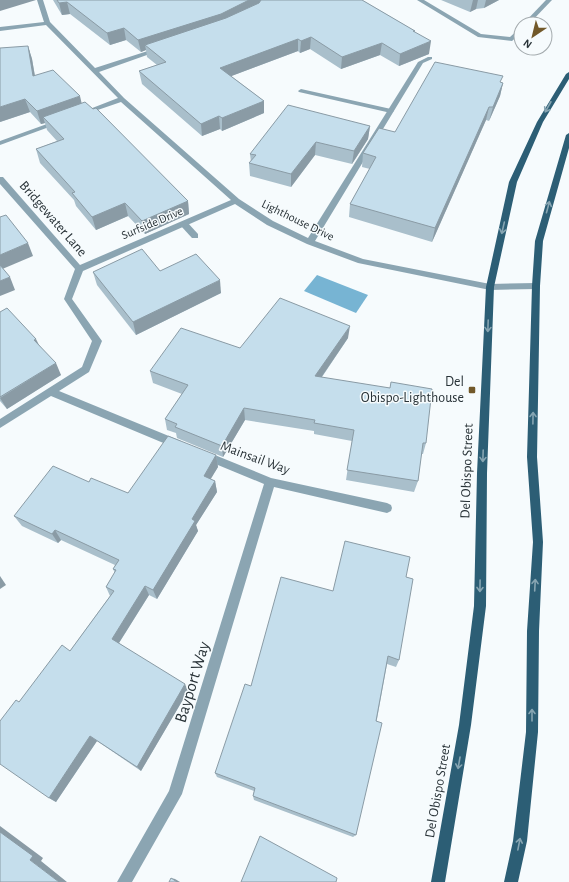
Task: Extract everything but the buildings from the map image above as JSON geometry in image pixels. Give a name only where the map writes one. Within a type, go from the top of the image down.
[{"type":"main road","name":"Del Obispo Street","points":[[438,882],[465,725],[480,606],[482,473],[490,287],[513,182],[540,122],[569,74]]},
{"type":"main road","points":[[511,882],[520,840],[532,732],[533,631],[538,542],[532,457],[536,286],[539,241],[569,135]]},
{"type":"street","points":[[0,29],[47,22],[40,0]]},
{"type":"street","points":[[420,0],[480,36],[513,38]]},
{"type":"street","points":[[534,16],[549,0]]},
{"type":"street","name":"Lighthouse Drive","points":[[47,22],[122,100],[236,201],[270,223],[310,242],[361,261],[490,287],[536,286]]},
{"type":"street","points":[[94,71],[166,47]]},
{"type":"street","points":[[310,242],[421,62],[430,58]]},
{"type":"street","points":[[301,91],[391,110]]},
{"type":"street","points":[[79,115],[122,100]]},
{"type":"street","points":[[0,143],[64,120]]},
{"type":"street","name":"Bridgewater Lane","points":[[0,179],[79,269],[68,299],[96,341],[86,369],[51,392]]},
{"type":"street","name":"Surfside Drive","points":[[79,269],[236,201]]},
{"type":"street","points":[[184,224],[195,236]]},
{"type":"street","points":[[0,424],[51,392]]},
{"type":"street","name":"Mainsail Way","points":[[51,392],[270,482],[387,508]]},
{"type":"street","name":"Bayport Way","points":[[124,882],[175,794],[270,482]]},
{"type":"water","points":[[317,275],[368,295],[356,313],[304,291]]},
{"type":"place","name":"Del Obispo-Lighthouse","points":[[472,390]]}]
